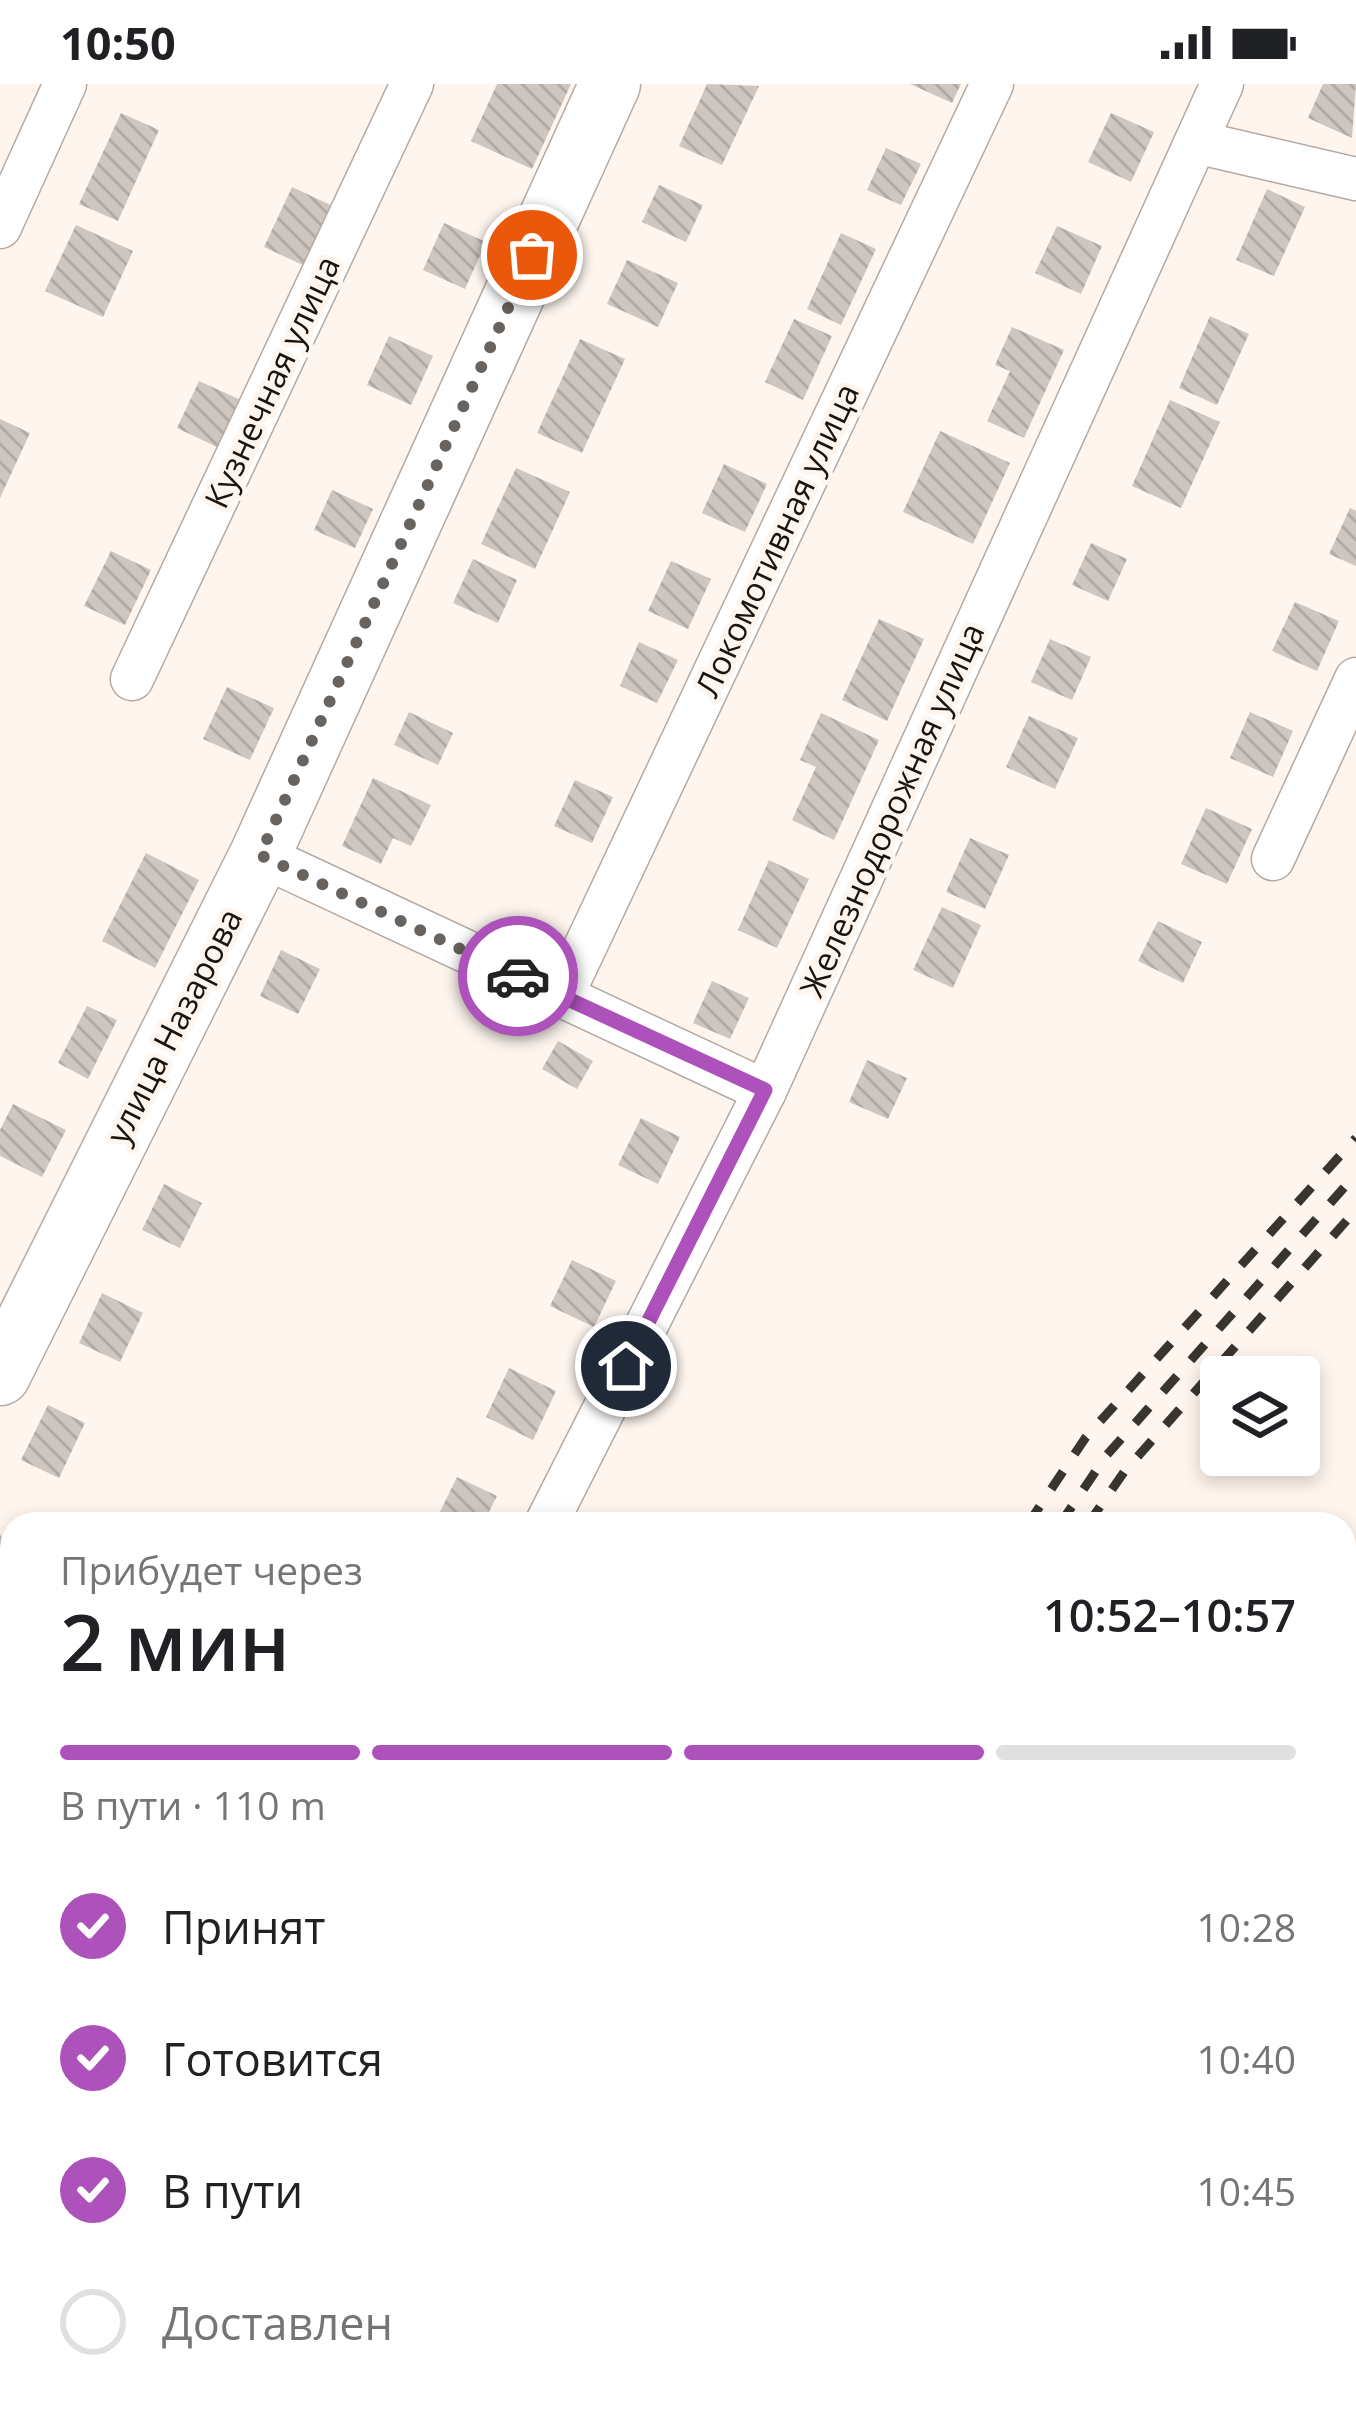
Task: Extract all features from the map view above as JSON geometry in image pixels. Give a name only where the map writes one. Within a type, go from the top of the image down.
[{"type":"street","points":[[0,227],[65,84]]},
{"type":"street","name":"Кузнечная улица","points":[[132,679],[412,84]]},
{"type":"street","name":"улица Назарова","points":[[0,1375],[260,855],[610,84]]},
{"type":"street","name":"Локомотивная улица","points":[[562,996],[992,84]]},
{"type":"street","name":"Железнодорожная улица","points":[[552,1512],[765,1090],[1220,85]]},
{"type":"street","points":[[1196,142],[1356,179]]},
{"type":"street","points":[[1273,859],[1356,680]]},
{"type":"street","points":[[260,855],[765,1090]]},
{"type":"building","points":[[497,84],[571,84],[532,169],[471,141]]},
{"type":"building","points":[[707,84],[759,86],[722,165],[679,146]]},
{"type":"building","points":[[910,84],[961,84],[952,103]]},
{"type":"building","points":[[1323,84],[1356,84],[1352,138],[1308,118]]},
{"type":"building","points":[[121,113],[159,130],[118,221],[79,204]]},
{"type":"building","points":[[1111,113],[1154,132],[1131,182],[1088,162]]},
{"type":"building","points":[[886,148],[921,164],[901,205],[867,190]]},
{"type":"building","points":[[659,185],[703,205],[686,242],[642,222]]},
{"type":"building","points":[[292,187],[335,207],[307,267],[264,247]]},
{"type":"building","points":[[1267,189],[1305,207],[1274,276],[1236,260]]},
{"type":"building","points":[[444,223],[486,242],[465,289],[423,270]]},
{"type":"building","points":[[76,225],[133,251],[103,317],[45,291]]},
{"type":"building","points":[[1057,226],[1102,246],[1081,294],[1035,273]]},
{"type":"building","points":[[841,233],[876,249],[841,325],[807,309]]},
{"type":"building","points":[[627,260],[678,283],[658,327],[607,304]]},
{"type":"building","points":[[1210,316],[1249,334],[1217,405],[1179,388]]},
{"type":"building","points":[[794,319],[832,336],[803,400],[765,382]]},
{"type":"building","points":[[1012,327],[1064,350],[1024,438],[987,421],[1010,371],[995,365]]},
{"type":"building","points":[[389,336],[433,356],[411,405],[367,385]]},
{"type":"building","points":[[580,339],[625,359],[582,453],[537,433]]},
{"type":"building","points":[[199,381],[241,400],[219,448],[177,428]]},
{"type":"building","points":[[1170,400],[1220,422],[1181,508],[1132,486]]},
{"type":"building","points":[[0,419],[30,433],[0,498]]},
{"type":"building","points":[[940,431],[1010,463],[973,544],[903,512]]},
{"type":"building","points":[[724,464],[767,484],[745,532],[702,513]]},
{"type":"building","points":[[516,468],[570,492],[535,569],[481,544]]},
{"type":"building","points":[[332,490],[373,509],[355,548],[314,530]]},
{"type":"building","points":[[1350,508],[1356,511],[1356,566],[1329,554]]},
{"type":"building","points":[[1091,543],[1127,559],[1108,601],[1072,585]]},
{"type":"building","points":[[111,551],[151,570],[125,625],[84,606]]},
{"type":"building","points":[[473,559],[517,580],[498,623],[453,603]]},
{"type":"building","points":[[671,561],[711,579],[688,629],[648,611]]},
{"type":"building","points":[[1295,602],[1339,621],[1317,671],[1272,651]]},
{"type":"building","points":[[879,619],[924,639],[887,721],[842,700]]},
{"type":"building","points":[[1050,639],[1091,657],[1072,700],[1031,682]]},
{"type":"building","points":[[639,642],[678,660],[657,703],[620,686]]},
{"type":"building","points":[[227,687],[274,708],[250,760],[203,739]]},
{"type":"building","points":[[409,712],[453,733],[438,765],[394,745]]},
{"type":"building","points":[[1250,712],[1293,731],[1273,777],[1230,758]]},
{"type":"building","points":[[821,713],[879,740],[834,840],[792,820],[816,767],[800,760]]},
{"type":"building","points":[[1029,716],[1078,738],[1055,789],[1006,767]]},
{"type":"building","points":[[373,778],[431,805],[411,846],[393,838],[381,864],[342,846]]},
{"type":"building","points":[[575,780],[613,797],[592,843],[554,826]]},
{"type":"building","points":[[1206,808],[1252,829],[1227,884],[1181,864]]},
{"type":"building","points":[[970,838],[1009,855],[985,909],[946,892]]},
{"type":"building","points":[[146,853],[199,880],[155,968],[102,941]]},
{"type":"building","points":[[769,860],[809,879],[777,948],[738,930]]},
{"type":"building","points":[[942,907],[981,925],[953,988],[913,970]]},
{"type":"building","points":[[1158,921],[1202,942],[1183,983],[1138,961]]},
{"type":"building","points":[[281,950],[320,969],[298,1014],[260,996]]},
{"type":"building","points":[[712,981],[749,998],[730,1039],[693,1023]]},
{"type":"building","points":[[87,1006],[117,1020],[88,1079],[58,1063]]},
{"type":"building","points":[[558,1041],[593,1061],[577,1089],[542,1069]]},
{"type":"building","points":[[867,1060],[907,1078],[888,1119],[849,1102]]},
{"type":"building","points":[[13,1104],[66,1130],[42,1177],[0,1156],[0,1130]]},
{"type":"building","points":[[641,1118],[680,1137],[658,1184],[618,1165]]},
{"type":"building","points":[[164,1184],[202,1203],[180,1248],[142,1230]]},
{"type":"building","points":[[572,1260],[616,1281],[594,1327],[550,1306]]},
{"type":"building","points":[[102,1293],[143,1313],[120,1362],[79,1343]]},
{"type":"building","points":[[509,1368],[556,1391],[533,1440],[486,1417]]},
{"type":"building","points":[[48,1405],[85,1423],[59,1478],[21,1460]]},
{"type":"building","points":[[457,1477],[497,1496],[489,1512],[440,1512]]},
{"type":"railway","points":[[1036,1512],[1086,1437],[1356,1138]]},
{"type":"railway","points":[[1068,1512],[1106,1456],[1356,1174]]},
{"type":"railway","points":[[1096,1512],[1124,1472],[1356,1210]]},
{"type":"way so far","points":[[518,976],[260,855],[532,255]]},
{"type":"route","points":[[518,976],[765,1090],[626,1366]]}]
